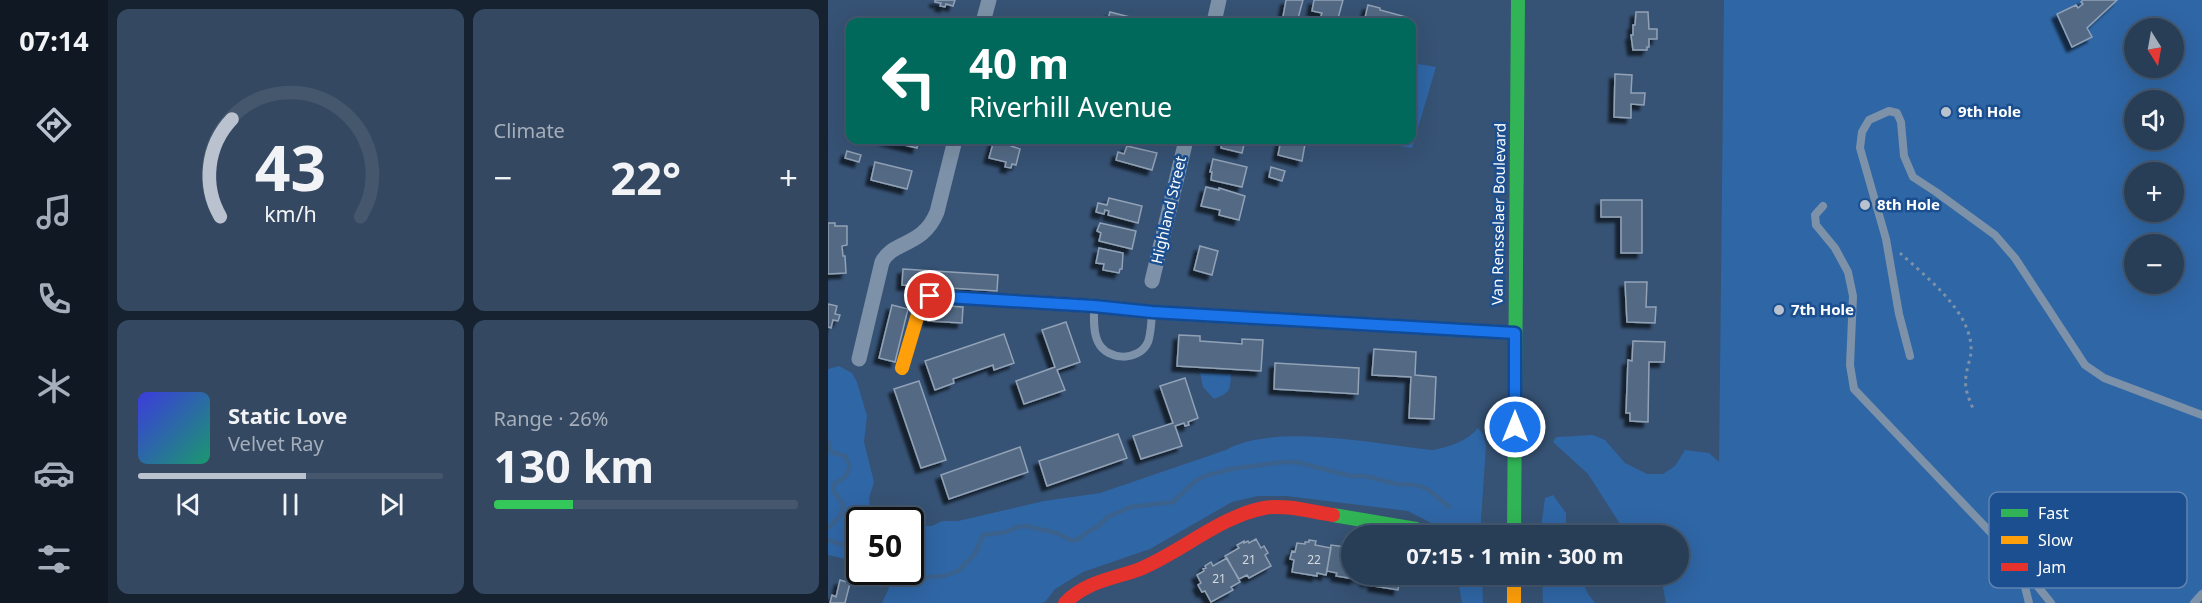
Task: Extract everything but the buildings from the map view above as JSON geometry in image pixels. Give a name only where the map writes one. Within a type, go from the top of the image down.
[{"type":"street","points":[[984,18],[988,0]]},
{"type":"street","points":[[1215,18],[1219,0]]},
{"type":"street","name":"Van Rensselaer Boulevard","points":[[1514,525],[1518,0]]},
{"type":"street","points":[[859,359],[882,262],[889,253],[920,236],[932,223],[937,212],[954,144]]},
{"type":"street","name":"Highland Street","points":[[1152,281],[1185,144]]},
{"type":"street","points":[[902,368],[921,304],[927,297],[1515,333]]},
{"type":"street","points":[[1065,603],[1072,595],[1088,585],[1150,564],[1241,515],[1264,507],[1277,506],[1392,525]]},
{"type":"street","points":[[1514,585],[1514,603]]},
{"type":"lane","points":[[1910,356],[1899,314],[1886,239],[1860,148],[1862,132],[1869,120],[1889,111],[1897,113],[1901,122],[1904,156],[1913,177],[1995,235],[2015,258],[2085,365],[2104,378],[2202,415]]},
{"type":"lane","points":[[1822,206],[1815,215],[1816,225],[1835,248],[1848,272],[1853,296],[1851,365],[1854,389],[1989,531]]},
{"type":"lane","points":[[1094,306],[1096,339],[1105,351],[1119,356],[1133,355],[1145,346],[1149,337],[1152,312]]},
{"type":"lane","points":[[2026,588],[2030,603]]},
{"type":"lane","points":[[2039,588],[2051,603]]},
{"type":"lane","points":[[2194,603],[2202,594]]},
{"type":"path","points":[[1886,239],[1949,300],[1960,316],[1969,335],[1971,352],[1965,378],[1966,392],[1974,411]]},
{"type":"shaded area","points":[[1724,0],[2202,0],[2202,603],[1666,603],[1663,585],[1689,585],[1689,525],[1621,525],[1588,474],[1553,442],[1556,437],[1593,435],[1605,440],[1625,463],[1647,474],[1663,474],[1675,466],[1685,450],[1709,453],[1719,462]]},
{"type":"shaded area","points":[[1416,64],[1436,67],[1416,134]]},
{"type":"shaded area","points":[[1385,144],[1413,144],[1412,148]]},
{"type":"shaded area","points":[[839,366],[852,373],[857,382],[867,416],[864,442],[874,482],[869,498],[870,507],[846,507],[846,559],[828,555],[828,369]]},
{"type":"shaded area","points":[[1200,373],[1231,374],[1228,391],[1214,399],[1203,387]]},
{"type":"shaded area","points":[[1478,428],[1483,434],[1486,446],[1481,525],[1435,525],[1408,511],[1286,496],[1258,496],[1232,502],[1150,549],[1083,572],[1055,589],[1042,603],[882,603],[889,588],[887,585],[924,585],[924,526],[932,526],[942,521],[958,521],[1044,501],[1100,493],[1246,442],[1271,437],[1298,436],[1356,440],[1433,450],[1451,445],[1474,433]]},
{"type":"shaded area","points":[[1553,495],[1566,513],[1566,525],[1541,525],[1545,498]]},
{"type":"shaded area","points":[[1459,585],[1482,585],[1483,603],[1462,603]]},
{"type":"shaded area","points":[[1542,585],[1584,585],[1595,603],[1543,603]]},
{"type":"waterway","points":[[828,441],[831,452],[845,456],[850,466],[846,476],[833,485],[834,492],[843,504],[840,515],[828,528]]},
{"type":"waterway","points":[[924,577],[944,576],[958,571],[975,554],[983,535],[1026,526],[1077,540],[1108,517],[1130,507],[1173,502],[1195,481],[1205,476],[1231,469],[1282,462],[1296,462],[1351,476],[1365,476],[1396,484],[1417,485],[1429,490],[1449,507]]},
{"type":"waterway","points":[[828,540],[846,545]]},
{"type":"traffic: fast","points":[[1514,525],[1518,0]]},
{"type":"traffic: fast","points":[[1095,306],[1152,312],[1515,333]]},
{"type":"traffic: fast","points":[[1333,515],[1392,525]]},
{"type":"traffic: slow","points":[[902,368],[921,304],[929,296],[1095,306]]},
{"type":"traffic: slow","points":[[1514,585],[1514,603]]},
{"type":"traffic: jam","points":[[1065,603],[1091,585],[1140,569],[1217,526],[1248,512],[1281,507],[1333,515]]},
{"type":"place","name":"9th Hole","points":[[1946,112]]},
{"type":"place","name":"8th Hole","points":[[1865,205]]},
{"type":"place","name":"7th Hole","points":[[1779,310]]},
{"type":"route","points":[[930,296],[1094,306],[1136,311],[1515,333],[1515,427]]}]
